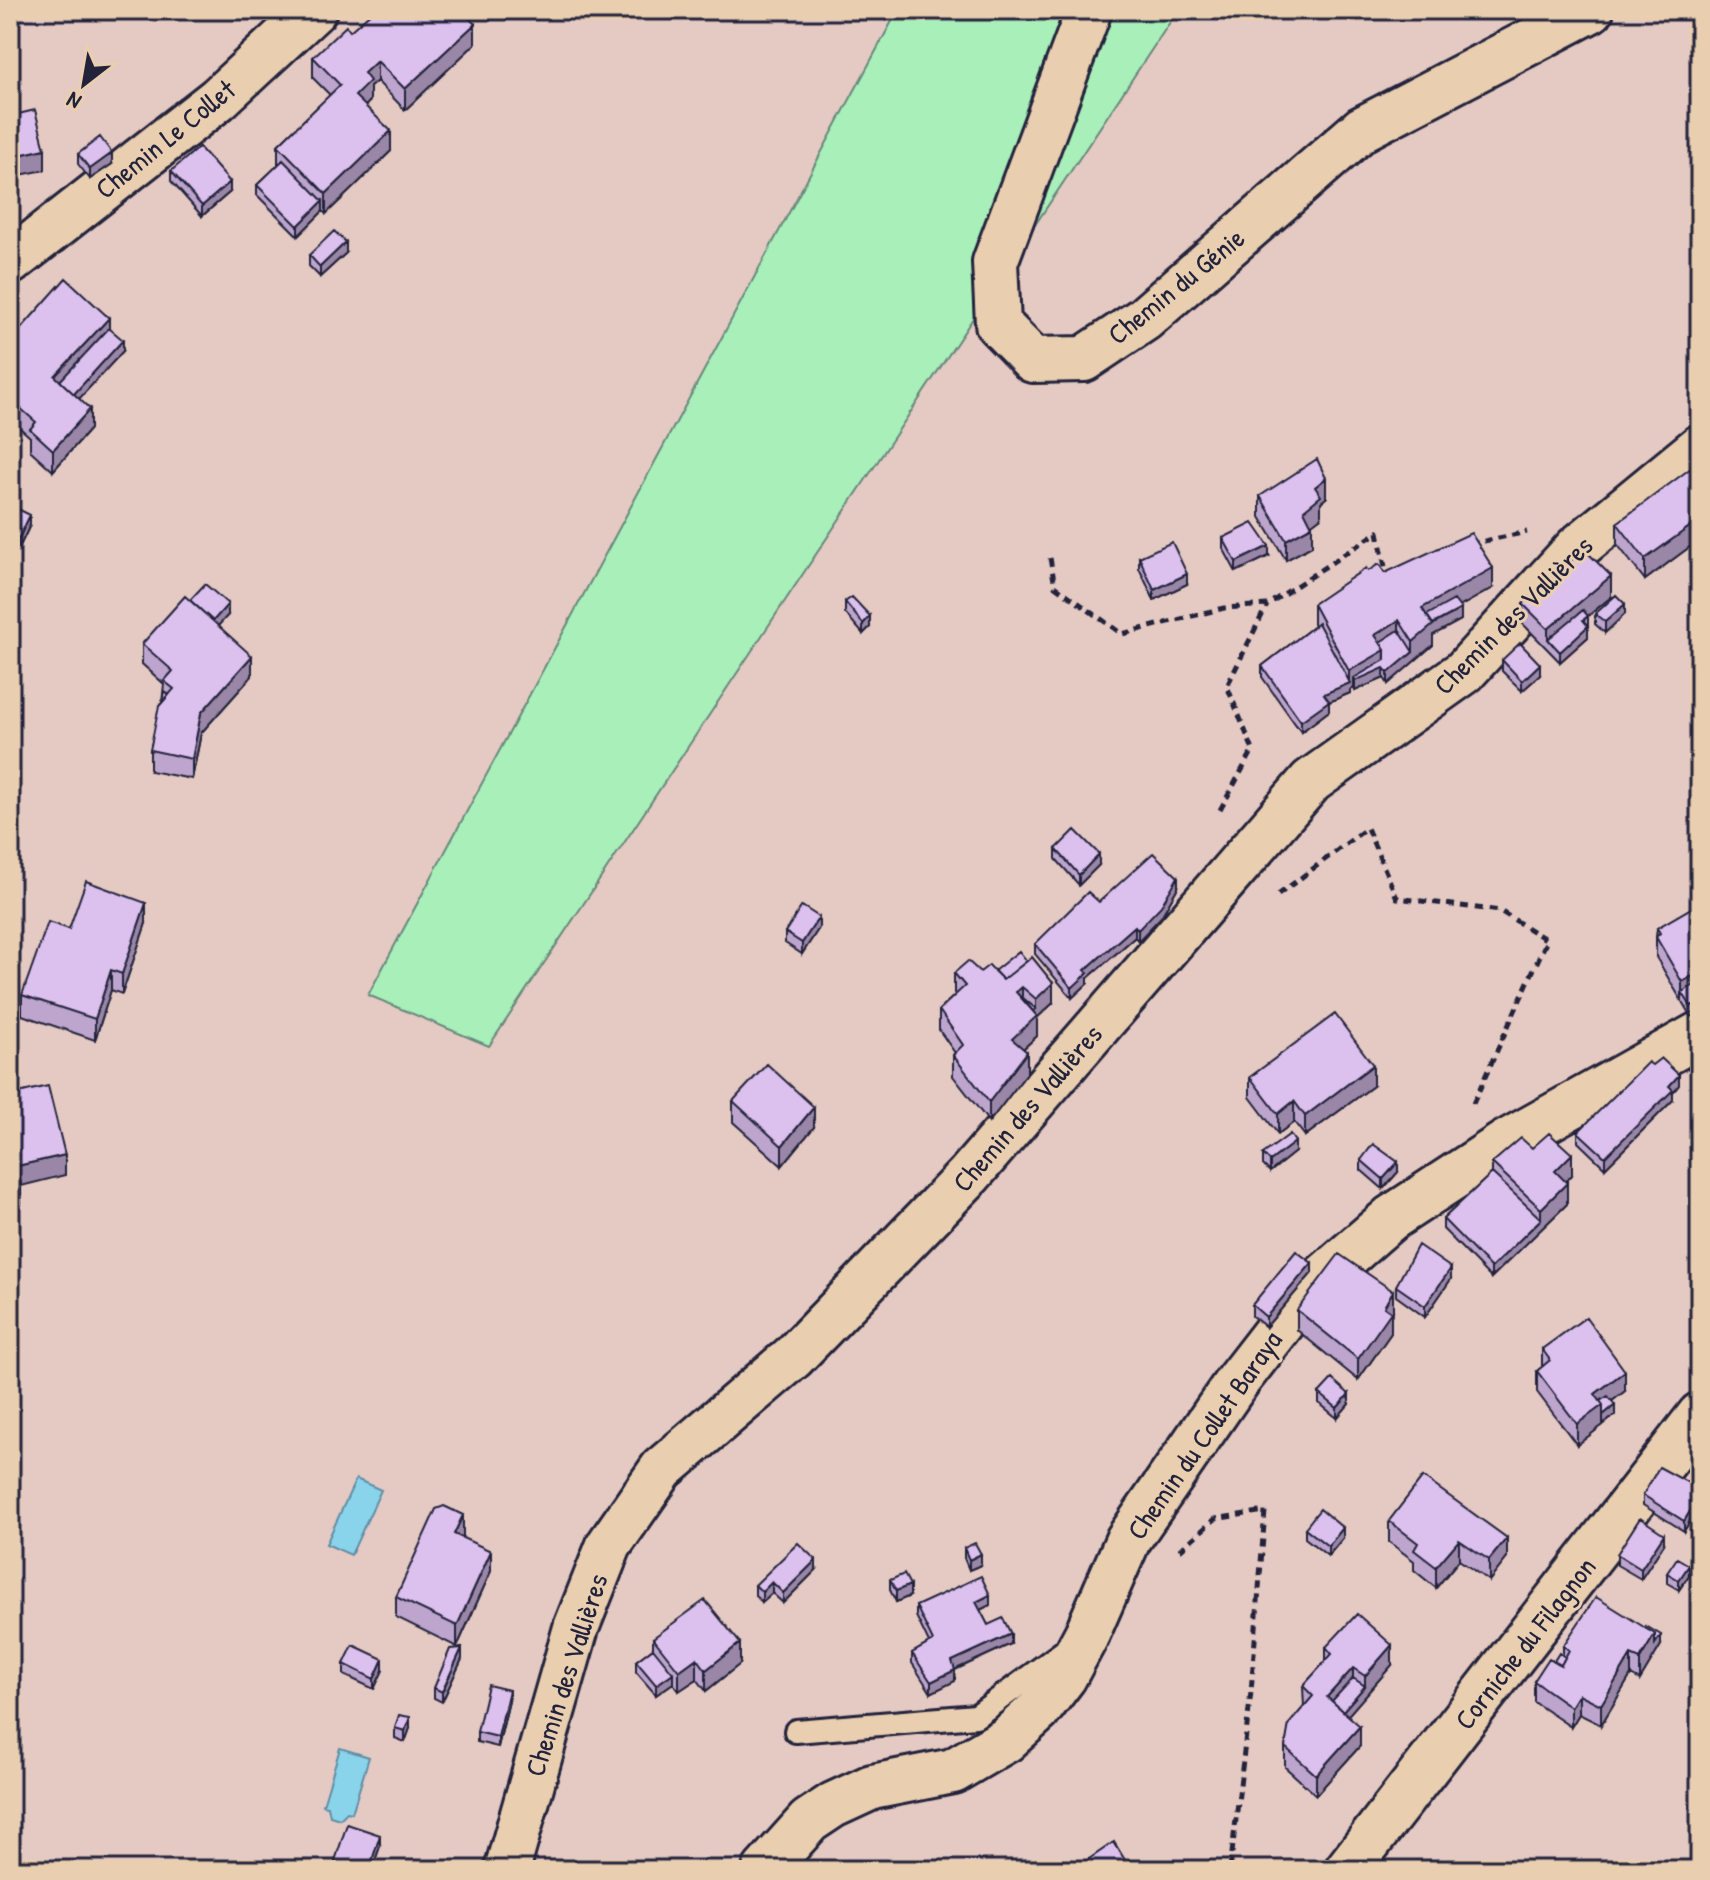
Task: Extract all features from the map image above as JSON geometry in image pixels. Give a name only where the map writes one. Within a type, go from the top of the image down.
[{"type":"street","name":"Chemin Le Collet","points":[[10,262],[218,99],[314,10]]},
{"type":"street","name":"Chemin du Génie","points":[[1089,10],[995,262],[998,324],[1033,360],[1084,359],[1144,319],[1362,129],[1591,10]]},
{"type":"street","name":"Chemin des Vallières","points":[[507,1870],[576,1628],[609,1545],[662,1469],[793,1357],[969,1175],[1311,781],[1464,672],[1577,548],[1700,447]]},
{"type":"street","name":"Chemin du Collet Baraya","points":[[765,1870],[809,1821],[833,1805],[872,1787],[953,1771],[1006,1740],[1038,1711],[1064,1677],[1087,1634],[1128,1540],[1238,1380],[1307,1291],[1391,1218],[1471,1165],[1700,1034]]},
{"type":"street","name":"Corniche du Filagnon","points":[[1347,1870],[1700,1415]]},
{"type":"lane","points":[[796,1731],[976,1716],[1087,1634]]},
{"type":"path","points":[[1456,550],[1483,539],[1555,528],[1577,548]]},
{"type":"path","points":[[1050,558],[1055,586],[1122,634],[1224,608],[1267,605],[1378,532],[1387,578],[1401,572]]},
{"type":"path","points":[[1217,817],[1253,750],[1227,686],[1267,605]]},
{"type":"path","points":[[1209,898],[1252,913],[1367,828],[1397,898],[1500,911],[1547,940],[1466,1120]]},
{"type":"path","points":[[1169,1561],[1215,1519],[1265,1511],[1251,1692],[1230,1870]]},
{"type":"green space","points":[[898,10],[1178,10],[489,1046],[368,995]]},
{"type":"water","points":[[356,1479],[381,1490],[351,1555],[326,1544]]},
{"type":"water","points":[[340,1748],[369,1757],[352,1813],[347,1812],[340,1819],[330,1816],[328,1806],[323,1805]]},
{"type":"building","points":[[374,10],[389,13],[392,10],[442,10],[447,16],[453,10],[461,10],[475,24],[405,89],[377,61],[364,73],[370,81],[355,96],[391,131],[326,194],[278,145],[340,85],[313,57],[346,26],[350,31]]},
{"type":"building","points":[[35,110],[45,149],[10,157],[10,116]]},
{"type":"building","points":[[100,137],[112,153],[90,169],[78,154]]},
{"type":"building","points":[[199,147],[230,182],[202,206],[171,171]]},
{"type":"building","points":[[283,160],[323,201],[298,226],[257,185]]},
{"type":"building","points":[[334,231],[346,242],[320,267],[309,255]]},
{"type":"building","points":[[66,278],[109,318],[55,376],[90,409],[53,450],[30,429],[36,422],[10,399],[10,341]]},
{"type":"building","points":[[109,328],[123,340],[74,394],[60,381]]},
{"type":"building","points":[[1317,459],[1326,478],[1315,487],[1321,496],[1304,510],[1312,526],[1286,540],[1260,496]]},
{"type":"building","points":[[1691,468],[1700,479],[1700,526],[1698,528],[1695,523],[1645,559],[1617,523]]},
{"type":"building","points":[[10,505],[30,515],[19,538],[10,534]]},
{"type":"building","points":[[1253,523],[1269,546],[1236,562],[1223,538]]},
{"type":"building","points":[[1471,533],[1493,568],[1422,608],[1433,625],[1413,642],[1399,620],[1375,635],[1385,650],[1349,671],[1313,604],[1366,568],[1368,571],[1379,564],[1385,573]]},
{"type":"building","points":[[1172,542],[1187,574],[1154,590],[1139,557]]},
{"type":"building","points":[[1584,549],[1611,576],[1548,629],[1523,604]]},
{"type":"building","points":[[205,584],[228,604],[213,621],[190,600]]},
{"type":"building","points":[[1616,595],[1625,604],[1605,622],[1595,614]]},
{"type":"building","points":[[185,596],[252,656],[201,713],[192,759],[150,750],[159,706],[174,689],[164,681],[173,671],[142,644]]},
{"type":"building","points":[[852,597],[870,616],[863,624],[845,602]]},
{"type":"building","points":[[1454,600],[1461,609],[1433,624],[1427,615]]},
{"type":"building","points":[[1583,610],[1588,616],[1583,620],[1588,626],[1560,652],[1548,639]]},
{"type":"building","points":[[1318,623],[1350,683],[1324,694],[1329,701],[1301,721],[1262,666]]},
{"type":"building","points":[[1399,630],[1413,652],[1388,673],[1384,668],[1355,681],[1354,678],[1385,660],[1385,650],[1380,642]]},
{"type":"building","points":[[1520,643],[1540,664],[1522,681],[1502,660]]},
{"type":"building","points":[[1075,830],[1099,854],[1079,875],[1056,849]]},
{"type":"building","points":[[1153,853],[1178,877],[1161,906],[1138,930],[1135,926],[1085,970],[1088,973],[1072,988],[1035,944],[1088,892],[1099,902]]},
{"type":"building","points":[[86,881],[146,903],[122,974],[111,970],[95,1019],[22,995],[48,922],[69,929]]},
{"type":"building","points":[[1700,903],[1700,972],[1682,982],[1656,937],[1660,933],[1657,928]]},
{"type":"building","points":[[802,906],[819,917],[802,943],[785,932]]},
{"type":"building","points":[[1019,951],[1027,961],[1003,980],[994,971]]},
{"type":"building","points":[[1032,957],[1053,983],[1036,999],[1022,987],[1016,992],[1037,1016],[1012,1039],[1027,1052],[989,1102],[953,1055],[963,1045],[939,1010],[965,986],[954,973],[968,961],[980,972],[989,965],[1003,980]]},
{"type":"building","points":[[1700,982],[1700,1002],[1691,1006],[1682,992]]},
{"type":"building","points":[[1335,1014],[1373,1065],[1305,1116],[1294,1101],[1278,1114],[1250,1077]]},
{"type":"building","points":[[1661,1058],[1679,1075],[1669,1086],[1673,1090],[1605,1157],[1578,1132],[1648,1062],[1652,1065]]},
{"type":"building","points":[[767,1064],[814,1107],[782,1146],[733,1101]]},
{"type":"building","points":[[48,1086],[65,1155],[17,1166],[21,1184],[10,1187],[10,1170],[13,1169],[10,1158],[10,1095]]},
{"type":"building","points":[[1549,1133],[1572,1154],[1555,1171],[1567,1183],[1541,1209],[1492,1163],[1521,1138],[1532,1148]]},
{"type":"building","points":[[1290,1134],[1295,1142],[1270,1161],[1263,1154]]},
{"type":"building","points":[[1373,1144],[1398,1162],[1383,1179],[1361,1160]]},
{"type":"building","points":[[1492,1173],[1541,1219],[1491,1268],[1443,1219]]},
{"type":"building","points":[[1418,1245],[1451,1268],[1425,1306],[1396,1286]]},
{"type":"building","points":[[1296,1251],[1312,1263],[1266,1317],[1252,1305]]},
{"type":"building","points":[[1339,1254],[1393,1291],[1384,1307],[1391,1312],[1358,1359],[1297,1310]]},
{"type":"building","points":[[1586,1317],[1625,1371],[1595,1394],[1603,1405],[1577,1424],[1537,1371],[1550,1360],[1542,1349]]},
{"type":"building","points":[[1332,1379],[1349,1394],[1337,1408],[1319,1393]]},
{"type":"building","points":[[1608,1396],[1615,1405],[1603,1415],[1600,1401]]},
{"type":"building","points":[[1659,1467],[1700,1489],[1700,1495],[1684,1521],[1643,1495]]},
{"type":"building","points":[[1423,1477],[1507,1538],[1489,1560],[1459,1540],[1436,1567],[1414,1550],[1418,1543],[1389,1521]]},
{"type":"building","points":[[444,1506],[463,1515],[454,1534],[491,1551],[457,1626],[396,1597],[436,1509]]},
{"type":"building","points":[[1320,1509],[1343,1528],[1328,1546],[1305,1528]]},
{"type":"building","points":[[1640,1518],[1664,1534],[1641,1569],[1617,1554]]},
{"type":"building","points":[[798,1543],[816,1560],[783,1593],[772,1582],[762,1592],[755,1585]]},
{"type":"building","points":[[975,1543],[981,1554],[969,1560],[964,1548]]},
{"type":"building","points":[[1677,1558],[1689,1565],[1679,1580],[1667,1573]]},
{"type":"building","points":[[904,1574],[910,1585],[896,1591],[890,1580]]},
{"type":"building","points":[[981,1576],[990,1595],[976,1602],[988,1625],[1003,1618],[1011,1634],[952,1661],[955,1670],[931,1682],[912,1653],[933,1641],[916,1606]]},
{"type":"building","points":[[1596,1597],[1655,1634],[1640,1659],[1631,1655],[1601,1705],[1579,1694],[1571,1707],[1534,1681],[1549,1658],[1561,1665],[1569,1650],[1563,1646]]},
{"type":"building","points":[[705,1600],[740,1643],[706,1670],[697,1658],[679,1671],[653,1638]]},
{"type":"building","points":[[1357,1614],[1392,1645],[1365,1676],[1353,1668],[1327,1697],[1360,1726],[1316,1775],[1285,1747],[1289,1724],[1313,1696],[1303,1686],[1332,1654],[1326,1647]]},
{"type":"building","points":[[1646,1626],[1661,1635],[1655,1644],[1655,1634]]},
{"type":"building","points":[[353,1645],[383,1659],[374,1679],[344,1664]]},
{"type":"building","points":[[462,1648],[442,1692],[434,1688],[450,1649]]},
{"type":"building","points":[[653,1648],[673,1673],[656,1685],[636,1661]]},
{"type":"building","points":[[1559,1653],[1565,1657],[1561,1665],[1554,1661]]},
{"type":"building","points":[[1353,1678],[1365,1686],[1343,1711],[1332,1701]]},
{"type":"building","points":[[488,1685],[509,1690],[498,1737],[477,1732]]},
{"type":"building","points":[[399,1715],[410,1717],[405,1731],[395,1728]]},
{"type":"building","points":[[347,1824],[380,1835],[369,1870],[335,1861]]},
{"type":"building","points":[[1114,1842],[1131,1870],[1073,1870]]},
{"type":"building","points":[[647,1863],[663,1870],[644,1870]]}]
